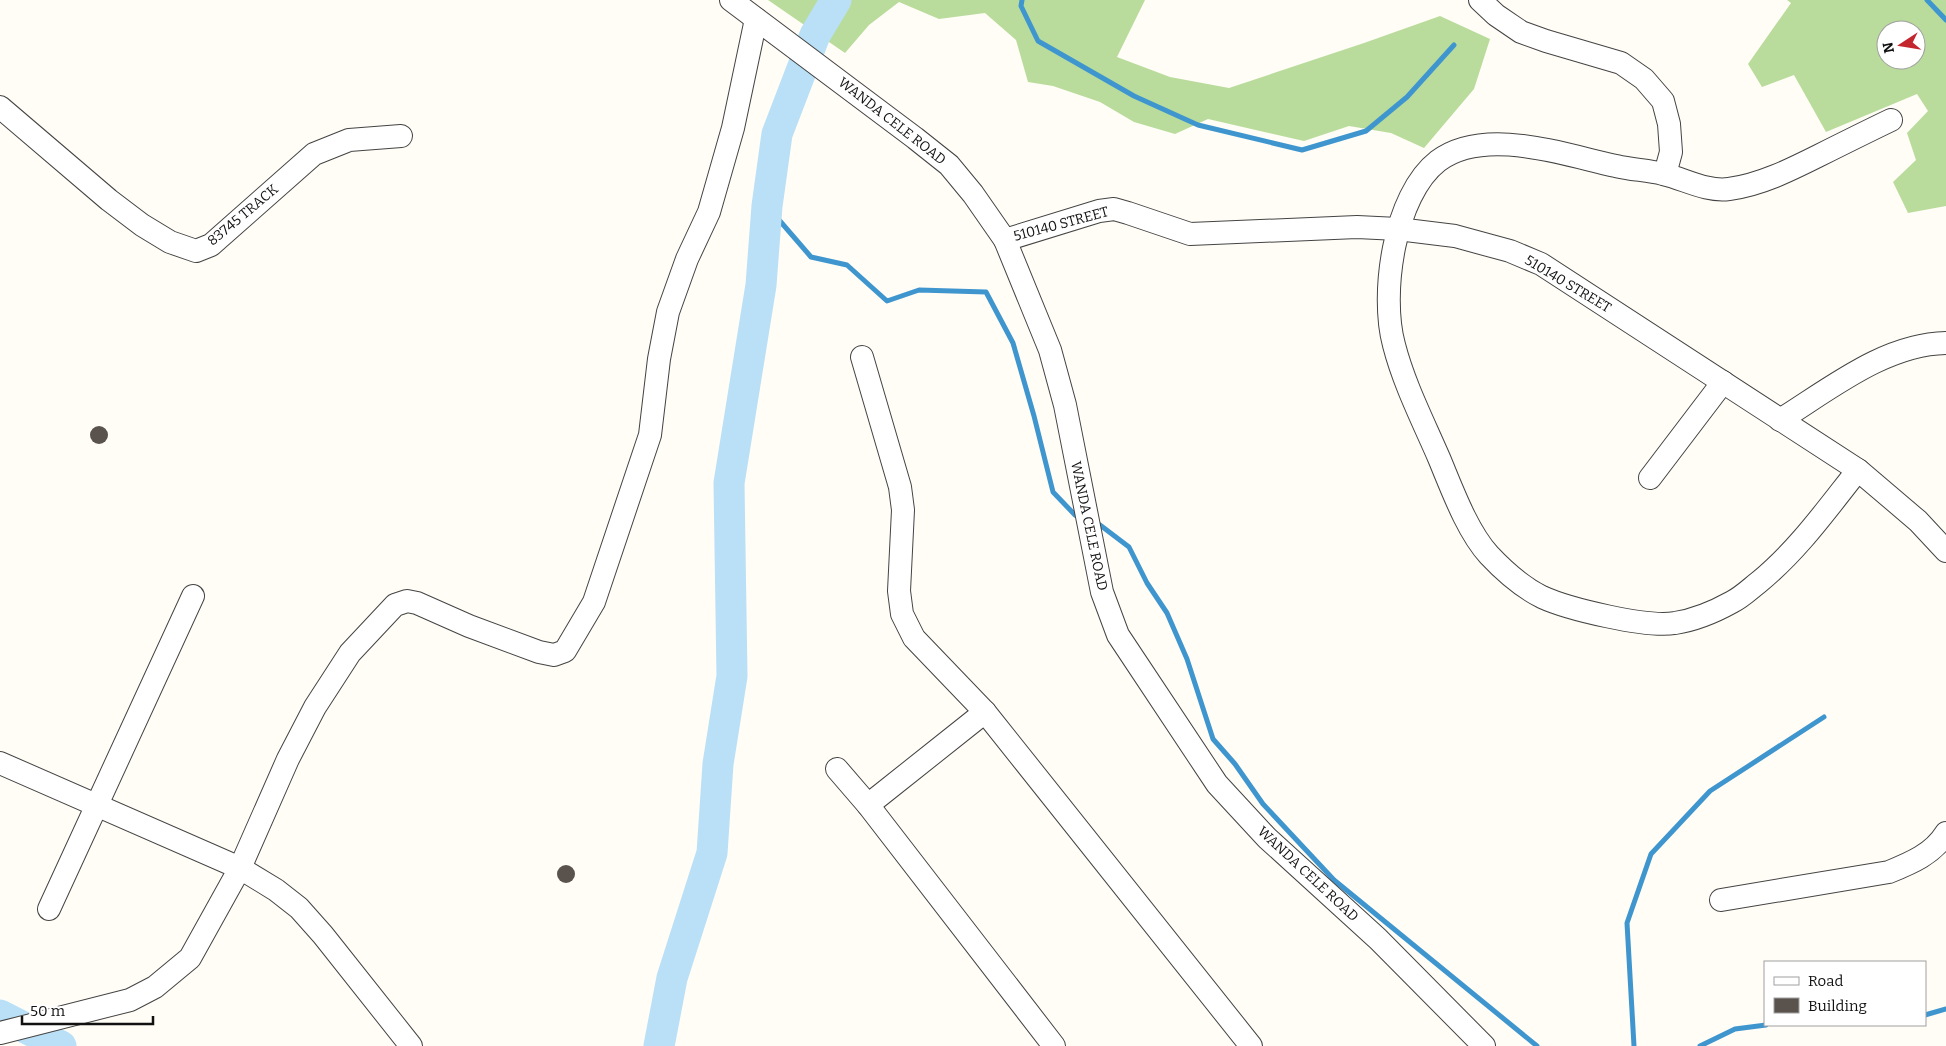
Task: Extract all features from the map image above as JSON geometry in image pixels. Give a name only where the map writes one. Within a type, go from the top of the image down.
[{"type":"street","name":"WANDA CELE ROAD","points":[[731,0],[949,165],[973,194],[1005,240],[1036,313],[1058,378],[1102,592],[1118,635],[1217,784],[1267,838],[1378,939],[1484,1046]]},
{"type":"street","points":[[1480,0],[1521,32],[1621,64],[1644,79],[1662,101],[1669,124],[1671,152],[1665,174]]},
{"type":"street","points":[[0,1033],[130,1000],[155,987],[190,958],[240,868],[288,759],[315,707],[350,653],[395,605],[407,601],[418,603],[469,626],[539,652],[554,655],[565,651],[594,602],[650,435],[659,359],[668,312],[687,259],[709,212],[733,128],[756,19]]},
{"type":"street","name":"83745 TRACK","points":[[0,107],[142,225],[170,242],[196,251],[211,245],[314,154],[349,140],[401,136]]},
{"type":"street","points":[[1858,470],[1798,544],[1766,576],[1736,601],[1705,616],[1672,624],[1630,620],[1588,611],[1543,597],[1514,578],[1486,552],[1463,514],[1402,372],[1392,341],[1389,306],[1390,278],[1398,229],[1408,201],[1420,178],[1438,161],[1458,150],[1491,144],[1536,148],[1620,167],[1665,174],[1692,185],[1726,190],[1778,175],[1891,120]]},
{"type":"street","name":"510140 STREET","points":[[1005,240],[1099,211],[1114,209],[1190,234],[1356,227],[1398,229],[1455,236],[1510,251],[1541,264],[1858,470],[1918,521],[1946,551]]},
{"type":"street","points":[[1780,420],[1864,368],[1900,352],[1932,343],[1946,343]]},
{"type":"street","points":[[862,357],[900,487],[904,510],[899,591],[902,614],[914,638],[985,712],[1251,1046]]},
{"type":"street","points":[[1650,478],[1723,382]]},
{"type":"street","points":[[49,909],[193,596]]},
{"type":"street","points":[[868,806],[985,712]]},
{"type":"street","points":[[0,763],[240,868],[276,890],[299,908],[323,935],[411,1046]]},
{"type":"street","points":[[836,769],[868,806],[1054,1046]]},
{"type":"street","points":[[1721,900],[1889,872],[1910,864],[1931,851],[1946,833]]},
{"type":"green space","points":[[768,0],[1145,0],[1117,57],[1170,77],[1229,88],[1440,16],[1490,39],[1474,89],[1424,148],[1391,133],[1349,126],[1304,141],[1208,119],[1175,134],[1134,122],[1100,102],[1053,86],[1028,82],[1016,40],[985,13],[939,19],[899,2],[869,25],[845,53]]},
{"type":"green space","points":[[1787,0],[1946,0],[1946,206],[1908,213],[1893,182],[1916,160],[1907,133],[1928,111],[1917,94],[1826,132],[1794,75],[1762,87],[1748,64],[1791,3]]},
{"type":"building","points":[[99,426],[105,429],[108,435],[105,441],[99,444],[93,441],[90,435],[93,429]]},
{"type":"building","points":[[566,865],[572,868],[575,874],[572,880],[566,883],[560,880],[557,874],[560,868]]},
{"type":"waterway","points":[[659,1046],[672,978],[712,853],[718,764],[732,676],[729,483],[761,285],[767,206],[777,134],[815,35],[836,0]]},
{"type":"waterway","points":[[1022,0],[1021,6],[1038,41],[1134,96],[1198,125],[1302,150],[1366,131],[1407,97],[1454,45]]},
{"type":"waterway","points":[[1927,0],[1946,20]]},
{"type":"waterway","points":[[767,206],[811,257],[847,265],[887,301],[919,290],[986,292],[1013,343],[1053,492],[1075,515]]},
{"type":"waterway","points":[[1100,525],[1129,547],[1147,583],[1167,613],[1187,659],[1213,739],[1235,764],[1263,804],[1334,880],[1537,1046]]},
{"type":"waterway","points":[[1634,1046],[1627,923],[1651,854],[1710,791],[1824,717]]},
{"type":"waterway","points":[[1926,1015],[1946,1009]]},
{"type":"waterway","points":[[0,1015],[61,1046]]},
{"type":"waterway","points":[[1700,1046],[1735,1029],[1764,1025]]}]
